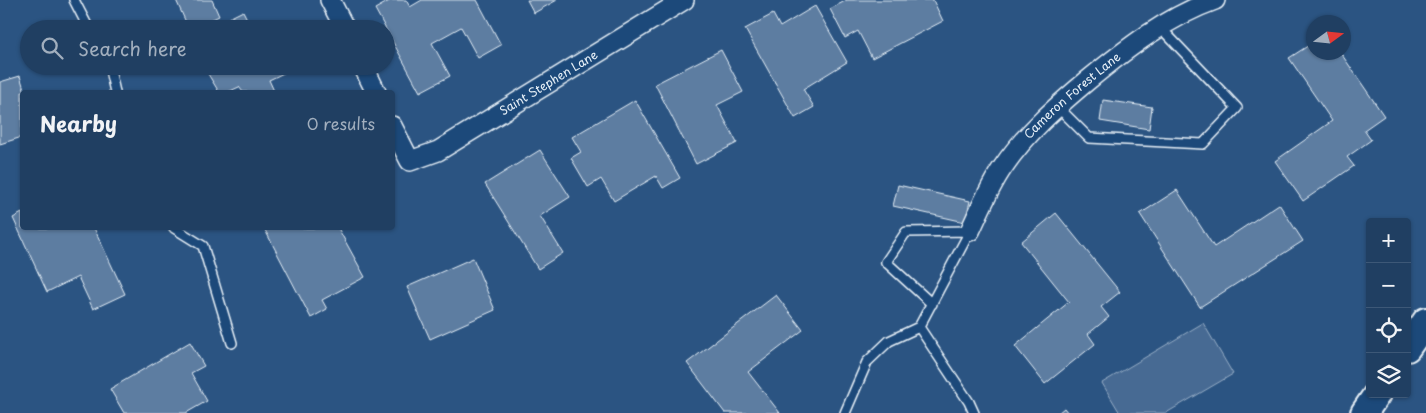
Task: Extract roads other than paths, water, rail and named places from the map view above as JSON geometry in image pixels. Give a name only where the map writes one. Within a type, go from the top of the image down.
[{"type":"main road","points":[[1411,342],[1426,321]]},
{"type":"main road","points":[[1364,413],[1373,398]]},
{"type":"street","points":[[330,0],[340,20]]},
{"type":"street","name":"Saint Stephen Lane","points":[[395,132],[410,161],[438,151],[684,0]]},
{"type":"street","name":"Cameron Forest Lane","points":[[970,232],[1002,168],[1027,135],[1116,57],[1160,27],[1201,5],[1215,0]]},
{"type":"street","points":[[368,75],[375,90]]},
{"type":"lane","points":[[74,0],[84,20]]},
{"type":"lane","points":[[1058,106],[1089,138],[1203,144],[1237,108],[1160,27]]},
{"type":"lane","points":[[111,75],[115,90]]},
{"type":"lane","points":[[177,230],[203,246],[232,344]]},
{"type":"lane","points":[[845,413],[867,362],[890,341],[919,327],[932,304],[970,232],[906,232],[886,262],[932,304]]},
{"type":"lane","points":[[919,327],[969,402],[974,413]]}]
